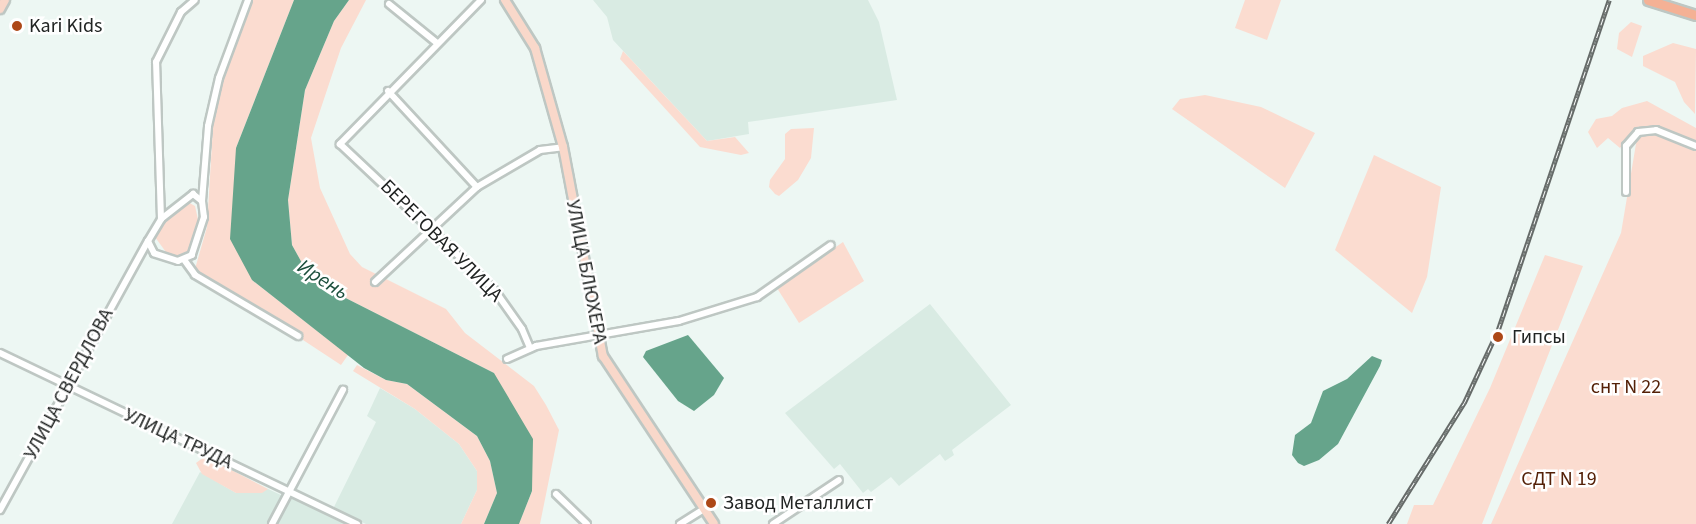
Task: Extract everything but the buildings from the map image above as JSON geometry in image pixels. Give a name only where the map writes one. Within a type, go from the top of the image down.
[{"type":"main road","points":[[1648,0],[1696,15]]},
{"type":"street","points":[[0,9],[5,0]]},
{"type":"street","points":[[161,219],[156,62],[181,12],[195,0]]},
{"type":"street","points":[[185,261],[192,255],[202,229],[202,179],[219,78],[248,0]]},
{"type":"street","points":[[477,188],[388,91],[481,0]]},
{"type":"street","name":"УЛИЦА БЛЮХЕРА","points":[[505,0],[535,48],[563,147],[597,333],[616,381],[714,524]]},
{"type":"street","points":[[389,4],[437,43]]},
{"type":"street","name":"БЕРЕГОВАЯ УЛИЦА","points":[[388,91],[340,144],[433,229],[493,288],[522,329],[530,348]]},
{"type":"street","points":[[1626,192],[1626,146],[1638,132],[1656,130],[1696,146]]},
{"type":"street","points":[[375,282],[477,188],[540,150],[563,147]]},
{"type":"street","points":[[161,219],[189,195],[202,179]]},
{"type":"street","points":[[189,195],[202,201]]},
{"type":"street","name":"УЛИЦА СВЕРДЛОВА","points":[[0,510],[137,258],[161,219]]},
{"type":"street","points":[[148,242],[154,253]]},
{"type":"street","points":[[507,359],[530,348],[597,333],[679,321],[757,297],[831,245]]},
{"type":"street","points":[[137,258],[154,253],[185,261],[195,275],[298,336]]},
{"type":"street","name":"УЛИЦА ТРУДА","points":[[0,353],[66,387],[357,524]]},
{"type":"street","points":[[272,524],[343,390]]},
{"type":"street","points":[[773,524],[839,480]]},
{"type":"street","points":[[556,494],[587,524]]},
{"type":"street","points":[[680,524],[704,508]]},
{"type":"shaded area","points":[[294,0],[349,0],[334,21],[305,90],[288,200],[292,245],[312,281],[494,373],[533,439],[532,491],[519,524],[484,524],[497,493],[490,461],[477,436],[407,384],[386,380],[364,368],[252,280],[230,239],[236,148]]},
{"type":"shaded area","points":[[593,0],[868,0],[879,22],[897,100],[748,122],[749,134],[707,141],[613,40],[607,17]]},
{"type":"shaded area","points":[[930,304],[1011,405],[952,450],[954,455],[945,461],[940,454],[899,486],[891,477],[871,492],[868,489],[863,493],[840,464],[834,469],[785,413]]},
{"type":"shaded area","points":[[688,335],[724,378],[714,395],[694,411],[678,401],[643,357],[646,351]]},
{"type":"shaded area","points":[[1372,356],[1382,360],[1380,366],[1338,444],[1319,460],[1304,466],[1298,463],[1292,455],[1295,435],[1311,423],[1323,391],[1347,379]]},
{"type":"shaded area","points":[[380,388],[415,409],[459,444],[477,471],[477,490],[461,524],[366,524],[333,509],[376,422],[367,416]]},
{"type":"shaded area","points":[[200,472],[236,493],[268,489],[283,496],[269,524],[172,524]]},
{"type":"shaded area","points":[[289,496],[349,524],[274,524]]},
{"type":"green space","points":[[252,0],[294,0],[236,148],[252,280],[348,355],[341,365],[195,269],[207,227],[213,126],[224,78]]},
{"type":"green space","points":[[349,0],[366,0],[341,48],[311,138],[320,188],[350,254],[362,267],[446,309],[465,333],[534,386],[559,430],[540,524],[519,524],[532,491],[494,373],[312,281],[292,245],[288,200],[305,90],[334,21]]},
{"type":"green space","points":[[1245,0],[1281,0],[1267,40],[1235,28]]},
{"type":"green space","points":[[1631,22],[1642,26],[1632,57],[1617,49],[1619,33]]},
{"type":"green space","points":[[1673,43],[1696,49],[1695,114],[1684,102],[1675,82],[1643,66],[1643,56]]},
{"type":"green space","points":[[623,51],[707,141],[735,137],[749,153],[741,155],[700,147],[620,59]]},
{"type":"green space","points":[[1205,95],[1261,107],[1315,133],[1285,188],[1172,109],[1180,99]]},
{"type":"green space","name":"снт N 22","points":[[1647,101],[1696,128],[1696,524],[1491,524],[1621,233],[1639,126],[1620,148],[1608,138],[1597,148],[1588,132],[1596,119],[1612,116],[1622,108]]},
{"type":"green space","points":[[814,128],[811,158],[798,180],[779,196],[775,194],[769,187],[770,180],[785,159],[785,134],[791,129]]},
{"type":"green space","points":[[1374,155],[1441,187],[1427,277],[1412,313],[1335,250]]},
{"type":"green space","points":[[186,201],[195,206],[199,224],[191,249],[182,256],[168,255],[155,237],[170,213]]},
{"type":"green space","points":[[843,242],[864,281],[799,323],[777,288]]},
{"type":"green space","points":[[1545,255],[1583,266],[1482,524],[1407,524],[1414,505],[1433,505],[1490,388]]},
{"type":"green space","points":[[357,365],[386,380],[407,384],[477,436],[490,461],[497,493],[484,524],[461,524],[477,490],[477,471],[459,444],[415,409],[353,371]]},
{"type":"green space","points":[[204,457],[268,489],[262,493],[236,493],[202,474],[196,463]]},
{"type":"railway","points":[[1388,524],[1464,403],[1498,330],[1609,0]]},
{"type":"place","name":"Kari Kids","points":[[17,26]]},
{"type":"place","name":"Гипсы","points":[[1498,337]]},
{"type":"place","name":"Завод Металлист","points":[[711,503]]},
{"type":"water label","name":"Ирень","points":[[323,279]]},
{"type":"park label","name":"СДТ N 19","points":[[1559,479]]}]
